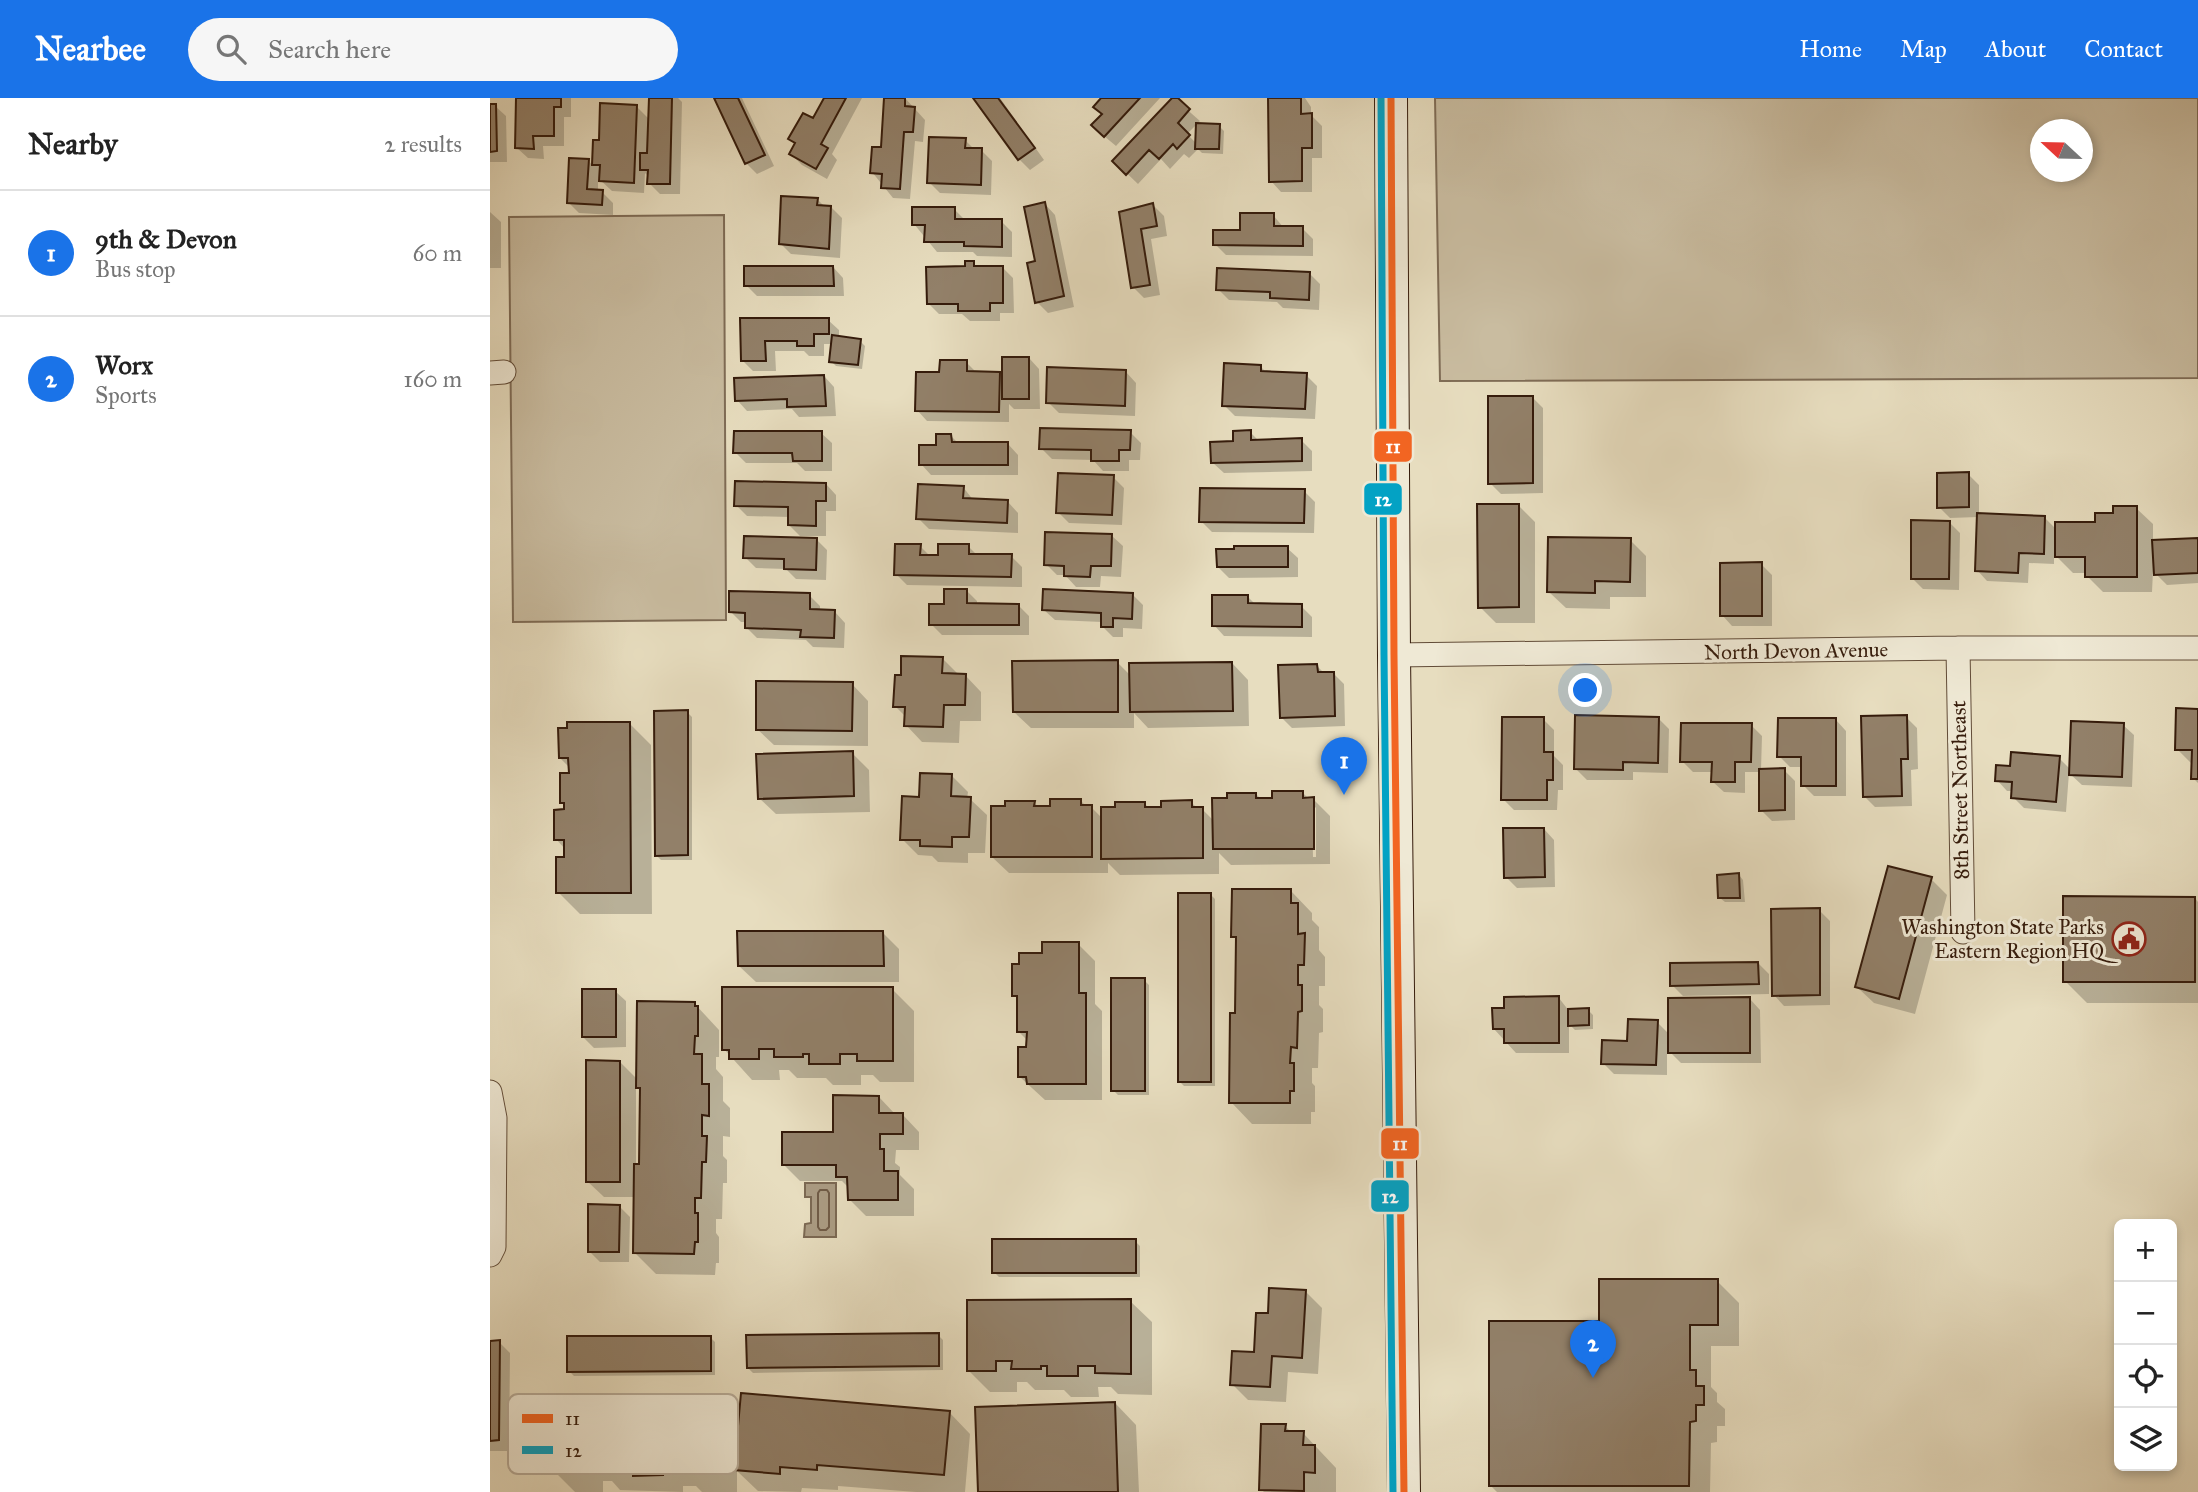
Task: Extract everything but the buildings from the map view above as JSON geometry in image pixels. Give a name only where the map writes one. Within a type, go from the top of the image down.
[{"type":"main road","points":[[1391,98],[1394,655],[1404,1492]]},
{"type":"street","name":"8th Street Northeast","points":[[1958,648],[1963,932]]},
{"type":"street","name":"North Devon Avenue","points":[[1394,655],[2198,648]]},
{"type":"street","points":[[490,1092],[495,1118],[494,1247],[490,1255]]},
{"type":"shaded area","points":[[1435,98],[2198,98],[2198,378],[1440,381]]},
{"type":"shaded area","points":[[724,215],[726,620],[513,622],[509,217]]},
{"type":"water","points":[[805,1183],[836,1183],[836,1237],[804,1237],[805,1224],[811,1223],[811,1197],[805,1197]]},
{"type":"transit line","name":"12","points":[[1381,98],[1393,1492]]},
{"type":"transit line","name":"11","points":[[1391,98],[1394,655],[1404,1492]]},
{"type":"place","name":"9th & Devon","points":[[1344,795]]},
{"type":"place","name":"Washington State Parks Eastern Region HQ","points":[[2129,939]]},
{"type":"place","name":"Worx","points":[[1593,1378]]}]
